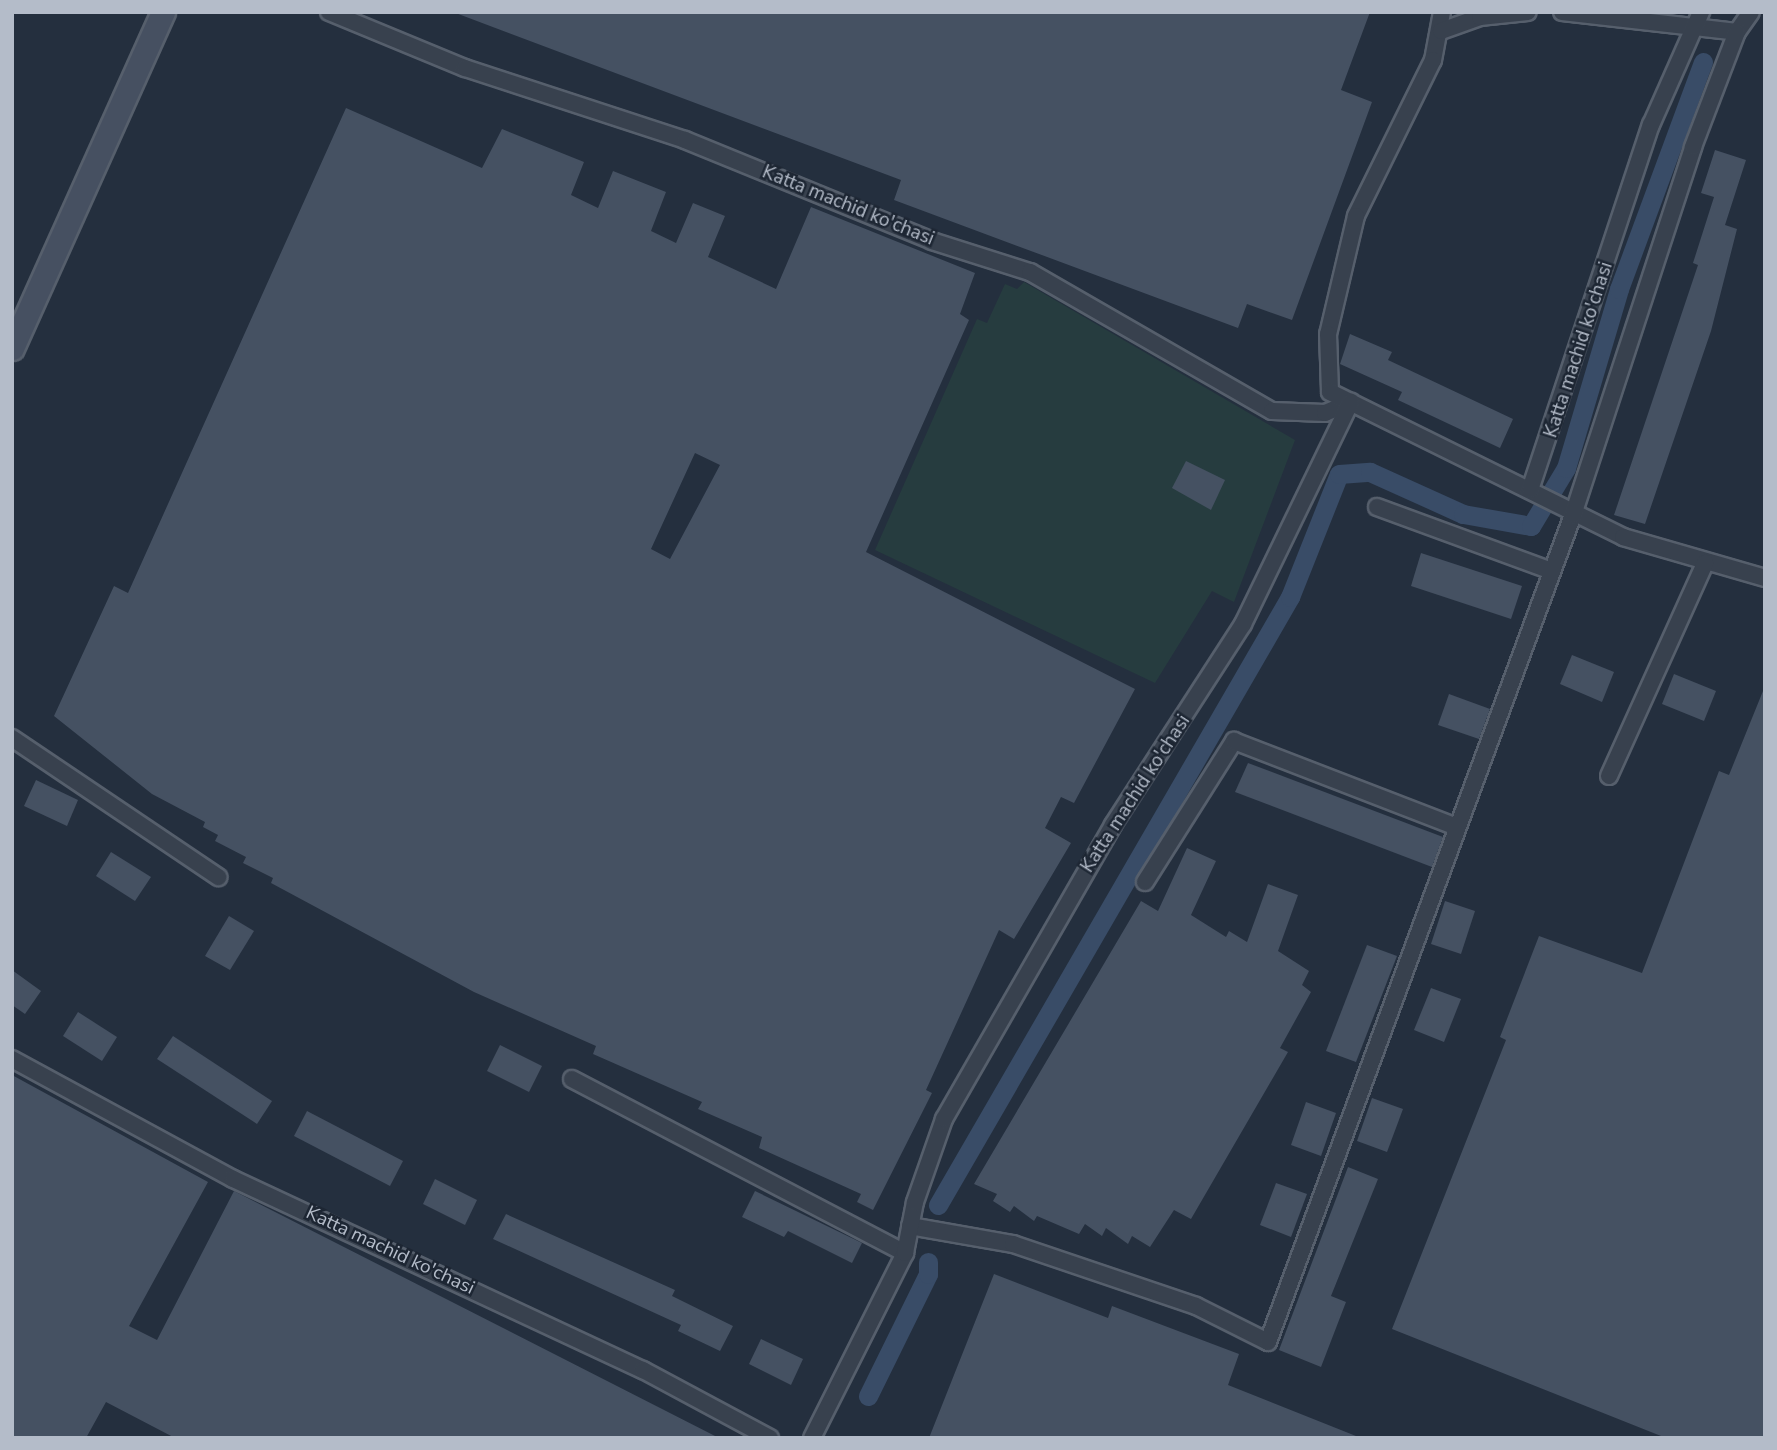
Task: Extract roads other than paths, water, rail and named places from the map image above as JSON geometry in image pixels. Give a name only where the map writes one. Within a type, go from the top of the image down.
[{"type":"street","points":[[12,348],[163,12]]},
{"type":"street","name":"Katta machid ko'chasi","points":[[329,12],[465,68],[685,140],[932,241],[1030,272],[1272,411],[1325,413],[1351,402]]},
{"type":"street","points":[[1442,12],[1441,31],[1433,60],[1356,216],[1328,334],[1330,391],[1530,490],[1573,515],[1705,563],[1765,578]]},
{"type":"street","points":[[1441,31],[1480,17],[1528,12]]},
{"type":"street","points":[[1562,12],[1699,18],[1737,32]]},
{"type":"street","points":[[910,1226],[1013,1244],[1196,1306],[1269,1342],[1573,515],[1693,147],[1737,32],[1751,12]]},
{"type":"street","name":"Katta machid ko'chasi","points":[[1530,490],[1651,125],[1699,18]]},
{"type":"street","name":"Katta machid ko'chasi","points":[[812,1438],[905,1252],[910,1226],[944,1119],[1113,825],[1243,624],[1351,402]]},
{"type":"street","points":[[1377,507],[1552,571]]},
{"type":"street","points":[[1609,775],[1705,563]]},
{"type":"street","points":[[12,738],[218,877]]},
{"type":"street","points":[[1145,882],[1234,741],[1457,827]]},
{"type":"street","name":"Katta machid ko'chasi","points":[[12,1059],[233,1179],[643,1370],[770,1438]]},
{"type":"street","points":[[572,1079],[905,1252]]},
{"type":"waterway","points":[[938,1205],[1290,597],[1339,474],[1370,472],[1463,514],[1531,526],[1566,468],[1619,289],[1703,62]]},
{"type":"waterway","points":[[868,1396],[928,1274],[928,1262]]}]
